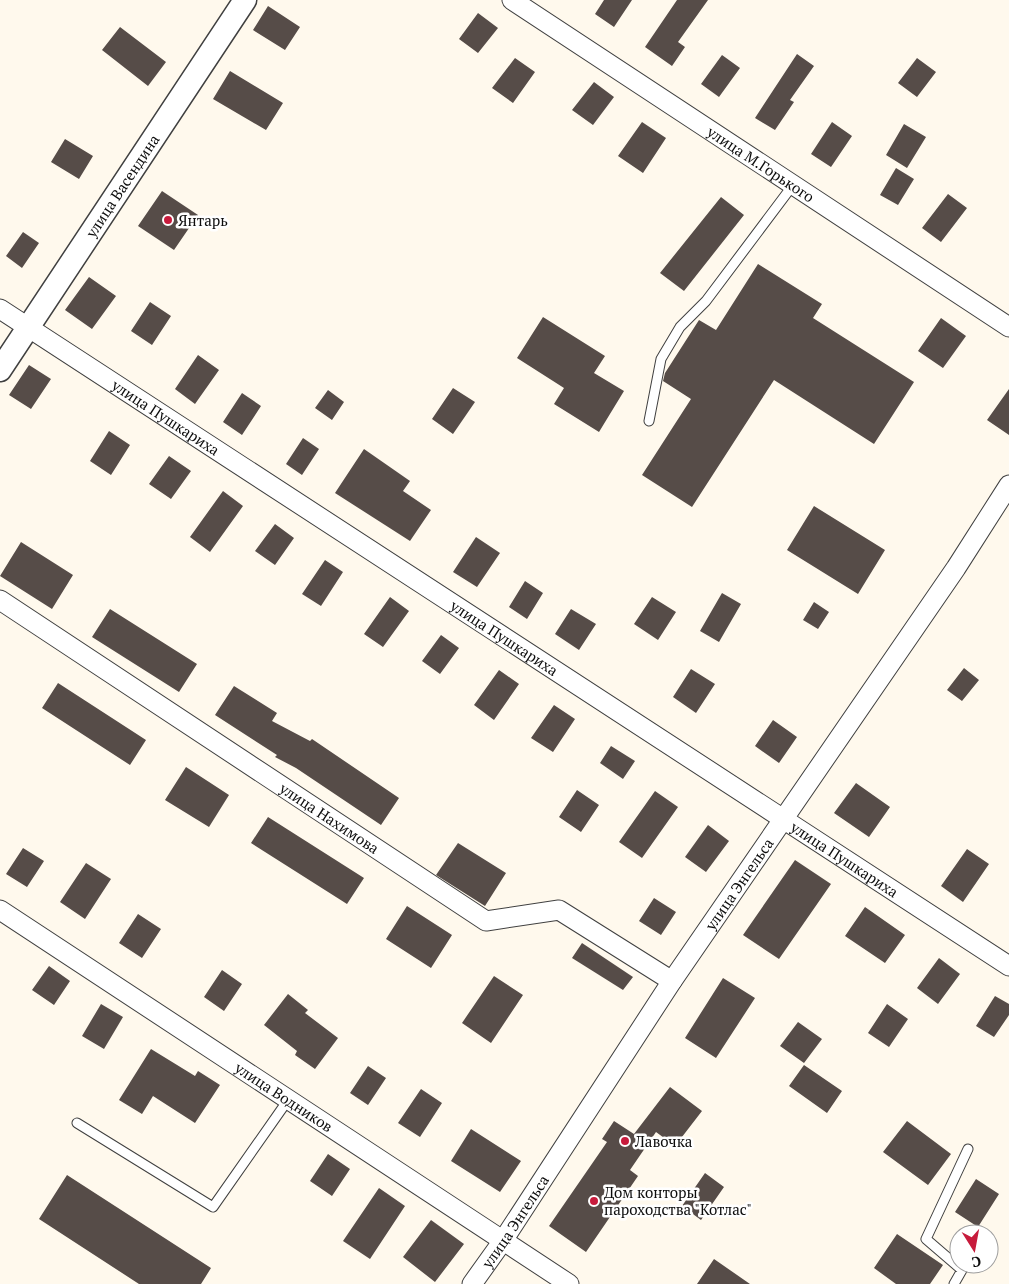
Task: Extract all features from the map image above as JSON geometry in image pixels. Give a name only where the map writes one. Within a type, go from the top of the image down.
[{"type":"street","name":"улица Васендина","points":[[0,370],[245,0]]},
{"type":"street","name":"улица М.Горького","points":[[512,0],[1009,327]]},
{"type":"street","name":"улица Пушкариха","points":[[0,309],[1009,966]]},
{"type":"street","name":"улица Энгельса","points":[[472,1284],[502,1242],[672,981],[956,568],[1009,485]]},
{"type":"street","name":"улица Нахимова","points":[[0,600],[486,921],[559,910],[672,981]]},
{"type":"street","name":"улица Водников","points":[[0,910],[502,1242],[569,1284]]},
{"type":"lane","points":[[649,421],[661,359],[680,327],[706,301],[793,185]]},
{"type":"lane","points":[[77,1122],[213,1206],[288,1100]]},
{"type":"lane","points":[[954,1284],[962,1270],[926,1238],[968,1149]]},
{"type":"building","points":[[604,0],[632,0],[614,27],[595,14]]},
{"type":"building","points":[[677,0],[708,0],[678,42],[685,47],[672,66],[645,47]]},
{"type":"building","points":[[268,6],[300,27],[285,50],[253,30]]},
{"type":"building","points":[[478,13],[498,28],[478,53],[459,39]]},
{"type":"building","points":[[120,27],[166,62],[148,86],[102,50]]},
{"type":"building","points":[[797,54],[814,66],[790,100],[794,102],[775,130],[755,118]]},
{"type":"building","points":[[722,55],[740,68],[719,97],[701,84]]},
{"type":"building","points":[[515,58],[535,72],[513,103],[492,88]]},
{"type":"building","points":[[917,58],[936,72],[917,97],[898,83]]},
{"type":"building","points":[[230,71],[283,103],[266,130],[213,99]]},
{"type":"building","points":[[594,82],[614,97],[593,125],[572,110]]},
{"type":"building","points":[[642,122],[666,138],[643,173],[618,156]]},
{"type":"building","points":[[832,122],[852,136],[831,167],[811,154]]},
{"type":"building","points":[[904,124],[926,137],[907,168],[886,155]]},
{"type":"building","points":[[65,139],[93,156],[79,179],[51,162]]},
{"type":"building","points":[[896,168],[914,179],[898,205],[880,195]]},
{"type":"building","name":"Янтарь","points":[[162,191],[198,215],[174,250],[138,226]]},
{"type":"building","points":[[948,194],[967,208],[941,242],[922,228]]},
{"type":"building","points":[[721,197],[744,215],[684,291],[660,273]]},
{"type":"building","points":[[23,232],[39,243],[22,268],[6,256]]},
{"type":"building","points":[[758,264],[822,304],[813,318],[914,382],[874,444],[774,380],[692,507],[642,475],[691,399],[663,381],[665,373],[699,320],[716,330]]},
{"type":"building","points":[[89,277],[116,296],[92,329],[65,310]]},
{"type":"building","points":[[150,302],[171,316],[152,345],[131,331]]},
{"type":"building","points":[[543,317],[605,356],[594,373],[624,391],[599,432],[554,404],[564,388],[517,358]]},
{"type":"building","points":[[941,318],[966,336],[943,368],[918,351]]},
{"type":"building","points":[[198,355],[219,370],[195,404],[175,389]]},
{"type":"building","points":[[29,365],[51,379],[31,409],[9,395]]},
{"type":"building","points":[[453,388],[475,402],[453,434],[432,419]]},
{"type":"building","points":[[1009,389],[1009,435],[987,420]]},
{"type":"building","points":[[328,390],[344,402],[332,420],[315,408]]},
{"type":"building","points":[[242,393],[261,406],[242,435],[223,422]]},
{"type":"building","points":[[109,431],[130,445],[111,475],[90,461]]},
{"type":"building","points":[[303,438],[319,449],[302,475],[286,464]]},
{"type":"building","points":[[364,449],[410,481],[403,491],[431,510],[410,541],[335,493]]},
{"type":"building","points":[[169,456],[191,471],[171,499],[149,484]]},
{"type":"building","points":[[223,491],[243,506],[210,552],[190,537]]},
{"type":"building","points":[[814,506],[885,550],[858,594],[787,550]]},
{"type":"building","points":[[275,524],[294,538],[275,565],[255,551]]},
{"type":"building","points":[[476,537],[500,553],[477,587],[453,572]]},
{"type":"building","points":[[21,542],[73,575],[52,609],[0,576]]},
{"type":"building","points":[[325,560],[343,572],[321,606],[302,594]]},
{"type":"building","points":[[525,581],[543,593],[527,619],[509,607]]},
{"type":"building","points":[[722,593],[741,604],[719,642],[700,631]]},
{"type":"building","points":[[390,597],[409,611],[383,647],[364,634]]},
{"type":"building","points":[[652,597],[676,612],[658,640],[634,624]]},
{"type":"building","points":[[814,602],[829,612],[818,629],[803,620]]},
{"type":"building","points":[[110,609],[197,664],[179,692],[92,637]]},
{"type":"building","points":[[571,609],[596,624],[579,650],[555,634]]},
{"type":"building","points":[[441,635],[459,648],[440,674],[422,661]]},
{"type":"building","points":[[964,668],[979,680],[962,701],[947,690]]},
{"type":"building","points":[[691,669],[715,684],[696,713],[673,697]]},
{"type":"building","points":[[499,670],[519,684],[494,720],[474,705]]},
{"type":"building","points":[[58,683],[146,740],[130,765],[42,708]]},
{"type":"building","points":[[234,686],[277,713],[272,721],[310,741],[312,739],[399,798],[381,825],[296,768],[275,757],[277,755],[215,715]]},
{"type":"building","points":[[554,705],[575,719],[553,752],[531,738]]},
{"type":"building","points":[[773,720],[797,737],[779,763],[755,746]]},
{"type":"building","points":[[611,746],[635,761],[623,779],[600,763]]},
{"type":"building","points":[[186,767],[229,795],[209,827],[165,800]]},
{"type":"building","points":[[856,783],[890,807],[869,837],[834,813]]},
{"type":"building","points":[[577,790],[599,805],[581,832],[559,817]]},
{"type":"building","points":[[655,791],[678,807],[642,858],[619,842]]},
{"type":"building","points":[[268,817],[364,878],[347,904],[251,843]]},
{"type":"building","points":[[708,825],[729,841],[706,872],[685,857]]},
{"type":"building","points":[[458,843],[506,873],[485,906],[436,875]]},
{"type":"building","points":[[23,848],[44,861],[27,887],[6,874]]},
{"type":"building","points":[[967,849],[989,864],[963,902],[941,886]]},
{"type":"building","points":[[795,860],[831,884],[779,959],[743,935]]},
{"type":"building","points":[[86,863],[111,879],[85,919],[60,902]]},
{"type":"building","points":[[654,898],[676,912],[661,935],[639,921]]},
{"type":"building","points":[[407,906],[452,935],[431,968],[386,939]]},
{"type":"building","points":[[865,907],[905,935],[885,963],[845,936]]},
{"type":"building","points":[[138,914],[161,929],[142,958],[119,943]]},
{"type":"building","points":[[582,943],[633,977],[623,990],[572,958]]},
{"type":"building","points":[[939,958],[960,974],[938,1004],[917,988]]},
{"type":"building","points":[[49,966],[70,981],[54,1005],[32,990]]},
{"type":"building","points":[[222,970],[242,984],[224,1011],[204,997]]},
{"type":"building","points":[[494,976],[523,995],[491,1043],[462,1023]]},
{"type":"building","points":[[723,978],[755,998],[716,1058],[685,1038]]},
{"type":"building","points":[[288,994],[308,1010],[305,1013],[338,1038],[315,1069],[295,1055],[297,1051],[264,1025]]},
{"type":"building","points":[[995,996],[1009,1004],[1009,1015],[994,1037],[976,1026]]},
{"type":"building","points":[[101,1004],[123,1017],[104,1049],[82,1036]]},
{"type":"building","points":[[887,1004],[908,1019],[889,1047],[868,1033]]},
{"type":"building","points":[[798,1022],[822,1039],[804,1063],[780,1046]]},
{"type":"building","points":[[151,1049],[195,1076],[198,1071],[220,1085],[195,1123],[153,1096],[142,1114],[119,1100]]},
{"type":"building","points":[[804,1065],[842,1091],[827,1113],[789,1086]]},
{"type":"building","points":[[368,1066],[386,1078],[368,1105],[350,1093]]},
{"type":"building","points":[[670,1087],[702,1111],[675,1146],[656,1132],[630,1170],[638,1176],[586,1252],[549,1226],[607,1142],[602,1139],[614,1121],[634,1134]]},
{"type":"building","points":[[421,1089],[442,1103],[420,1137],[398,1123]]},
{"type":"building","points":[[907,1121],[951,1154],[928,1185],[883,1152]]},
{"type":"building","points":[[471,1129],[521,1161],[500,1192],[451,1161]]},
{"type":"building","points":[[328,1154],[350,1169],[332,1196],[310,1181]]},
{"type":"building","points":[[705,1173],[724,1187],[701,1220],[682,1206]]},
{"type":"building","points":[[67,1175],[211,1268],[201,1284],[139,1284],[39,1219]]},
{"type":"building","points":[[976,1179],[999,1194],[980,1224],[973,1224],[955,1212]]},
{"type":"building","points":[[379,1188],[405,1206],[370,1259],[343,1241]]},
{"type":"building","points":[[431,1220],[464,1244],[435,1282],[403,1257]]},
{"type":"building","points":[[897,1234],[943,1265],[930,1284],[896,1284],[874,1268]]},
{"type":"building","points":[[714,1259],[750,1284],[697,1284]]},
{"type":"place","name":"Янтарь","points":[[168,220]]},
{"type":"place","name":"Лавочка","points":[[625,1141]]},
{"type":"place","name":"Дом конторы пароходства \"Котлас\"","points":[[594,1201]]}]
